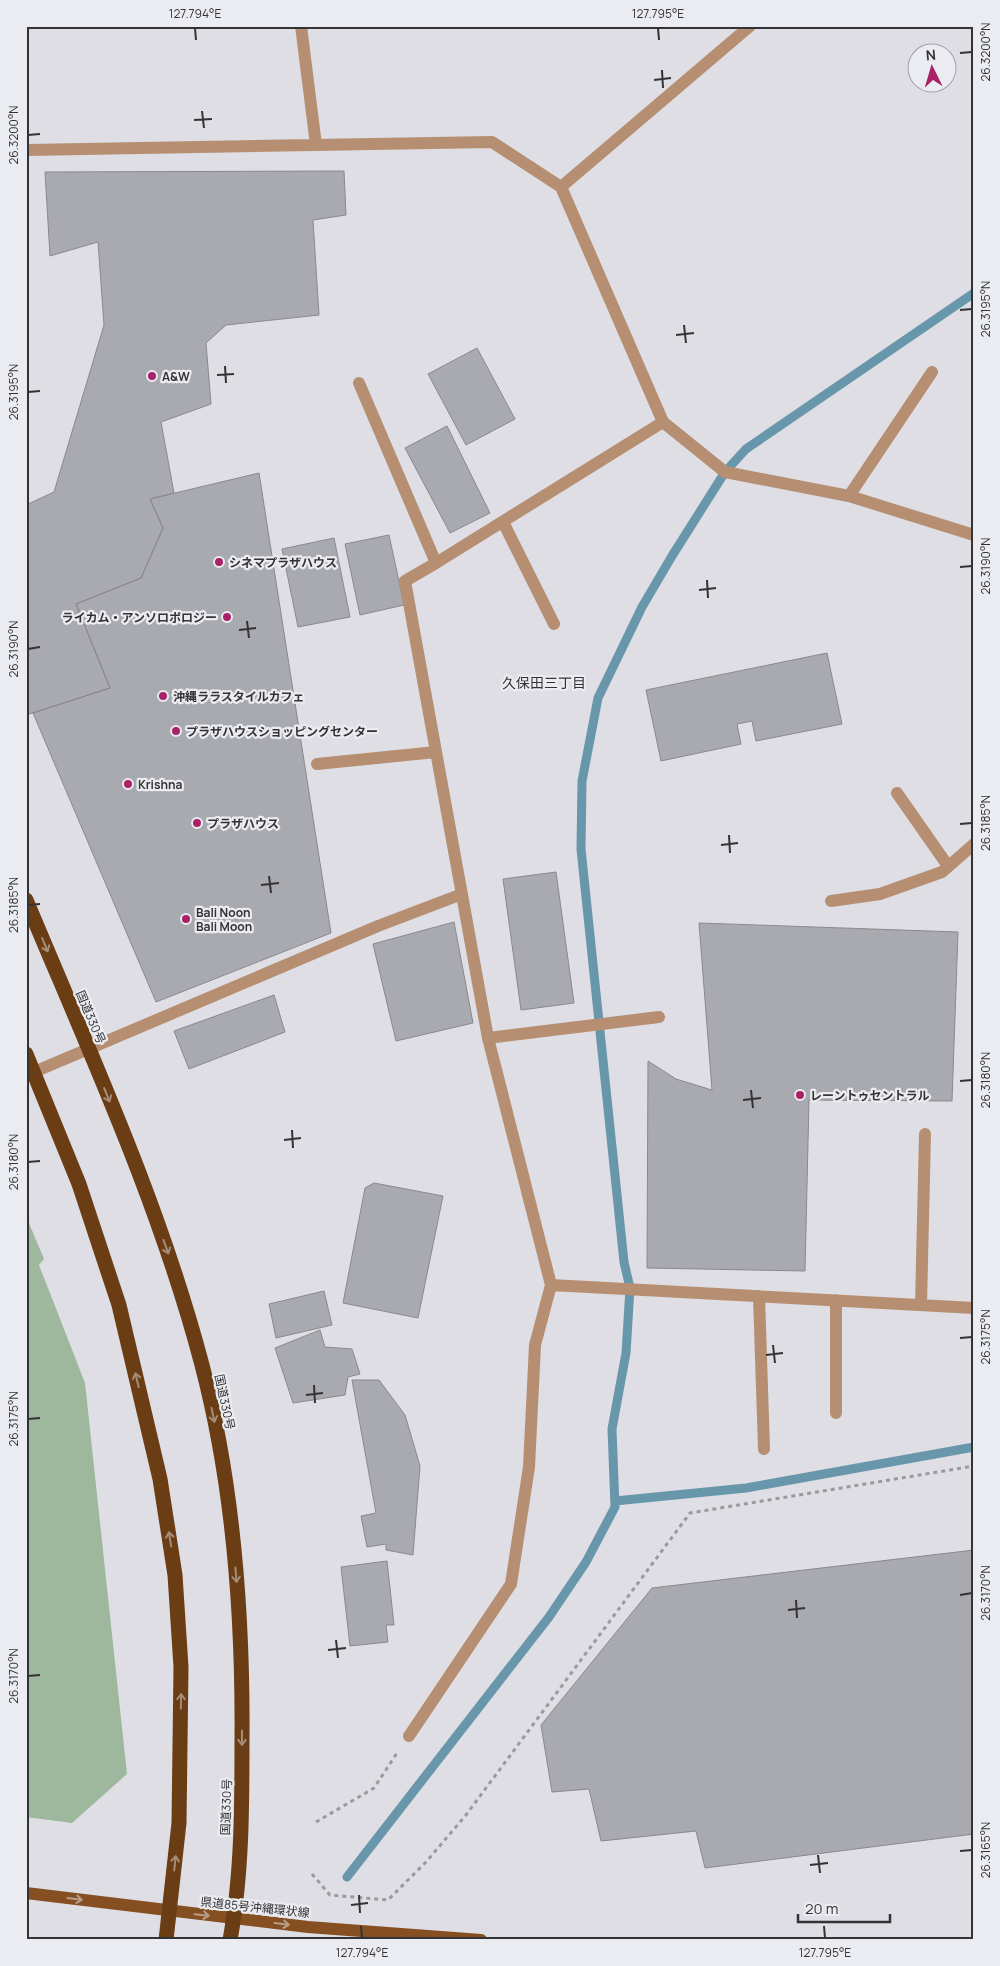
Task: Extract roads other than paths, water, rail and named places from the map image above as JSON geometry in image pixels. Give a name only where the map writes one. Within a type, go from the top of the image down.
[{"type":"highway","name":"国道330号","points":[[26,900],[132,1154],[176,1276],[202,1367],[222,1458],[236,1575],[243,1667],[241,1814],[234,1919],[230,1940]]},
{"type":"highway","points":[[26,1054],[79,1184],[119,1305],[162,1489],[175,1575],[181,1667],[179,1823],[166,1940]]},
{"type":"main road","name":"県道85号沖縄環状線","points":[[26,1893],[308,1927],[481,1940]]},
{"type":"street","points":[[301,26],[316,145]]},
{"type":"street","points":[[561,187],[750,26]]},
{"type":"street","points":[[26,150],[492,142],[561,187],[663,422],[725,472],[849,496],[974,535]]},
{"type":"street","points":[[849,496],[932,372]]},
{"type":"street","points":[[359,383],[436,563]]},
{"type":"street","points":[[408,1736],[511,1584],[528,1467],[535,1345],[551,1285],[488,1038],[405,580],[503,522],[663,422]]},
{"type":"street","points":[[503,522],[554,624]]},
{"type":"street","points":[[317,764],[436,752]]},
{"type":"street","points":[[896,794],[948,866]]},
{"type":"street","points":[[831,901],[880,894],[942,872],[974,844]]},
{"type":"street","points":[[34,1072],[378,926],[462,894]]},
{"type":"street","points":[[488,1038],[659,1017]]},
{"type":"street","points":[[921,1305],[925,1134]]},
{"type":"street","points":[[551,1285],[974,1308]]},
{"type":"street","points":[[759,1296],[764,1449]]},
{"type":"street","points":[[836,1300],[836,1413]]},
{"type":"waterway","points":[[347,1877],[549,1617],[586,1562],[615,1507],[612,1429],[626,1353],[630,1288],[624,1262],[581,849],[582,781],[598,698],[642,607],[672,556],[725,472],[746,449],[974,293]]},
{"type":"waterway","points":[[615,1501],[746,1488],[974,1447]]},
{"type":"place","name":"A&W","points":[[152,376]]},
{"type":"place","name":"シネマプラザハウス","points":[[219,562]]},
{"type":"place","name":"ライカム・アンソロポロジー","points":[[227,617]]},
{"type":"place","name":"沖縄ララスタイルカフェ","points":[[163,696]]},
{"type":"place","name":"プラザハウスショッピングセンター","points":[[176,731]]},
{"type":"place","name":"Krishna","points":[[128,784]]},
{"type":"place","name":"プラザハウス","points":[[197,823]]},
{"type":"place","name":"Bali Noon Bali Moon","points":[[186,919]]},
{"type":"place","name":"レーントゥセントラル","points":[[800,1095]]},
{"type":"district","name":"久保田三丁目","points":[[544,682]]}]
